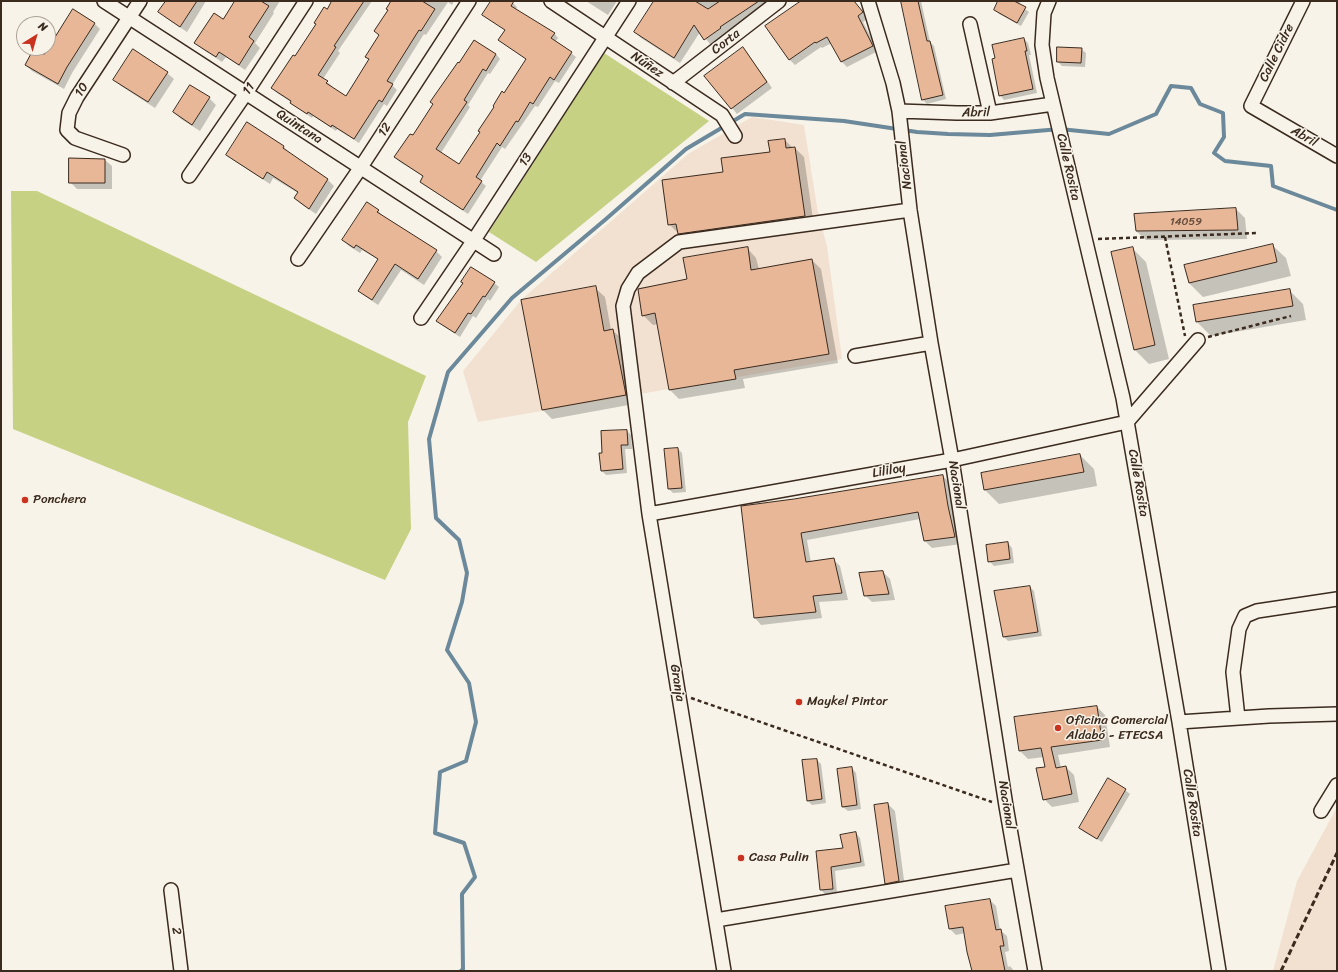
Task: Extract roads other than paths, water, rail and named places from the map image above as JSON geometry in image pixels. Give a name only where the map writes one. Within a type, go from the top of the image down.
[{"type":"street","name":"Quintana","points":[[104,1],[494,254]]},
{"type":"street","name":"10","points":[[124,155],[75,138],[67,130],[69,113],[77,97],[140,1]]},
{"type":"street","name":"11","points":[[189,176],[246,93],[306,1]]},
{"type":"street","name":"12","points":[[298,259],[361,167],[469,1]]},
{"type":"street","name":"Núñez","points":[[551,1],[722,115],[735,136]]},
{"type":"street","name":"13","points":[[421,318],[474,240],[629,1]]},
{"type":"street","name":"Corta","points":[[673,83],[779,1]]},
{"type":"street","name":"Nacional","points":[[868,1],[893,83],[899,116],[910,210],[931,343],[952,460],[1006,806],[1035,971]]},
{"type":"street","name":"Calle Rosita","points":[[1049,1],[1044,13],[1042,46],[1053,104],[1124,398],[1219,971]]},
{"type":"street","name":"Calle Cidre","points":[[1251,106],[1303,1]]},
{"type":"street","points":[[970,24],[990,114]]},
{"type":"street","name":"Abril","points":[[899,116],[990,114],[1053,104]]},
{"type":"street","name":"Abril","points":[[1251,106],[1337,156]]},
{"type":"street","name":"Granja","points":[[724,971],[649,514],[623,306],[628,289],[638,273],[679,242],[910,210]]},
{"type":"street","points":[[1127,422],[1198,340]]},
{"type":"street","points":[[855,356],[931,343]]},
{"type":"street","name":"Lililoy","points":[[649,514],[952,460],[1127,422]]},
{"type":"street","points":[[1238,718],[1233,672],[1239,629],[1245,616],[1257,611],[1337,599]]},
{"type":"street","points":[[1178,722],[1269,716],[1337,714]]},
{"type":"street","points":[[1321,812],[1337,785]]},
{"type":"street","points":[[716,920],[1017,870]]},
{"type":"street","name":"2","points":[[171,890],[181,971]]},
{"type":"waterway","points":[[461,971],[463,969],[462,894],[475,877],[464,843],[435,833],[440,772],[466,761],[476,722],[469,683],[447,650],[462,602],[467,573],[459,540],[436,518],[429,439],[448,372],[512,298],[686,149],[745,114],[844,121],[917,132],[948,134],[990,135],[1060,129],[1109,134],[1156,114],[1171,86],[1191,88],[1200,104],[1223,113],[1224,137],[1214,153],[1225,161],[1271,166],[1273,186],[1337,210]]},
{"type":"railway","points":[[1281,971],[1337,853]]},
{"type":"place","name":"Ponchera","points":[[25,500]]},
{"type":"place","name":"Maykel Pintor","points":[[799,702]]},
{"type":"place","name":"Oficina Comercial Aldabó - ETECSA","points":[[1058,728]]},
{"type":"place","name":"Casa Pulin","points":[[741,858]]}]
